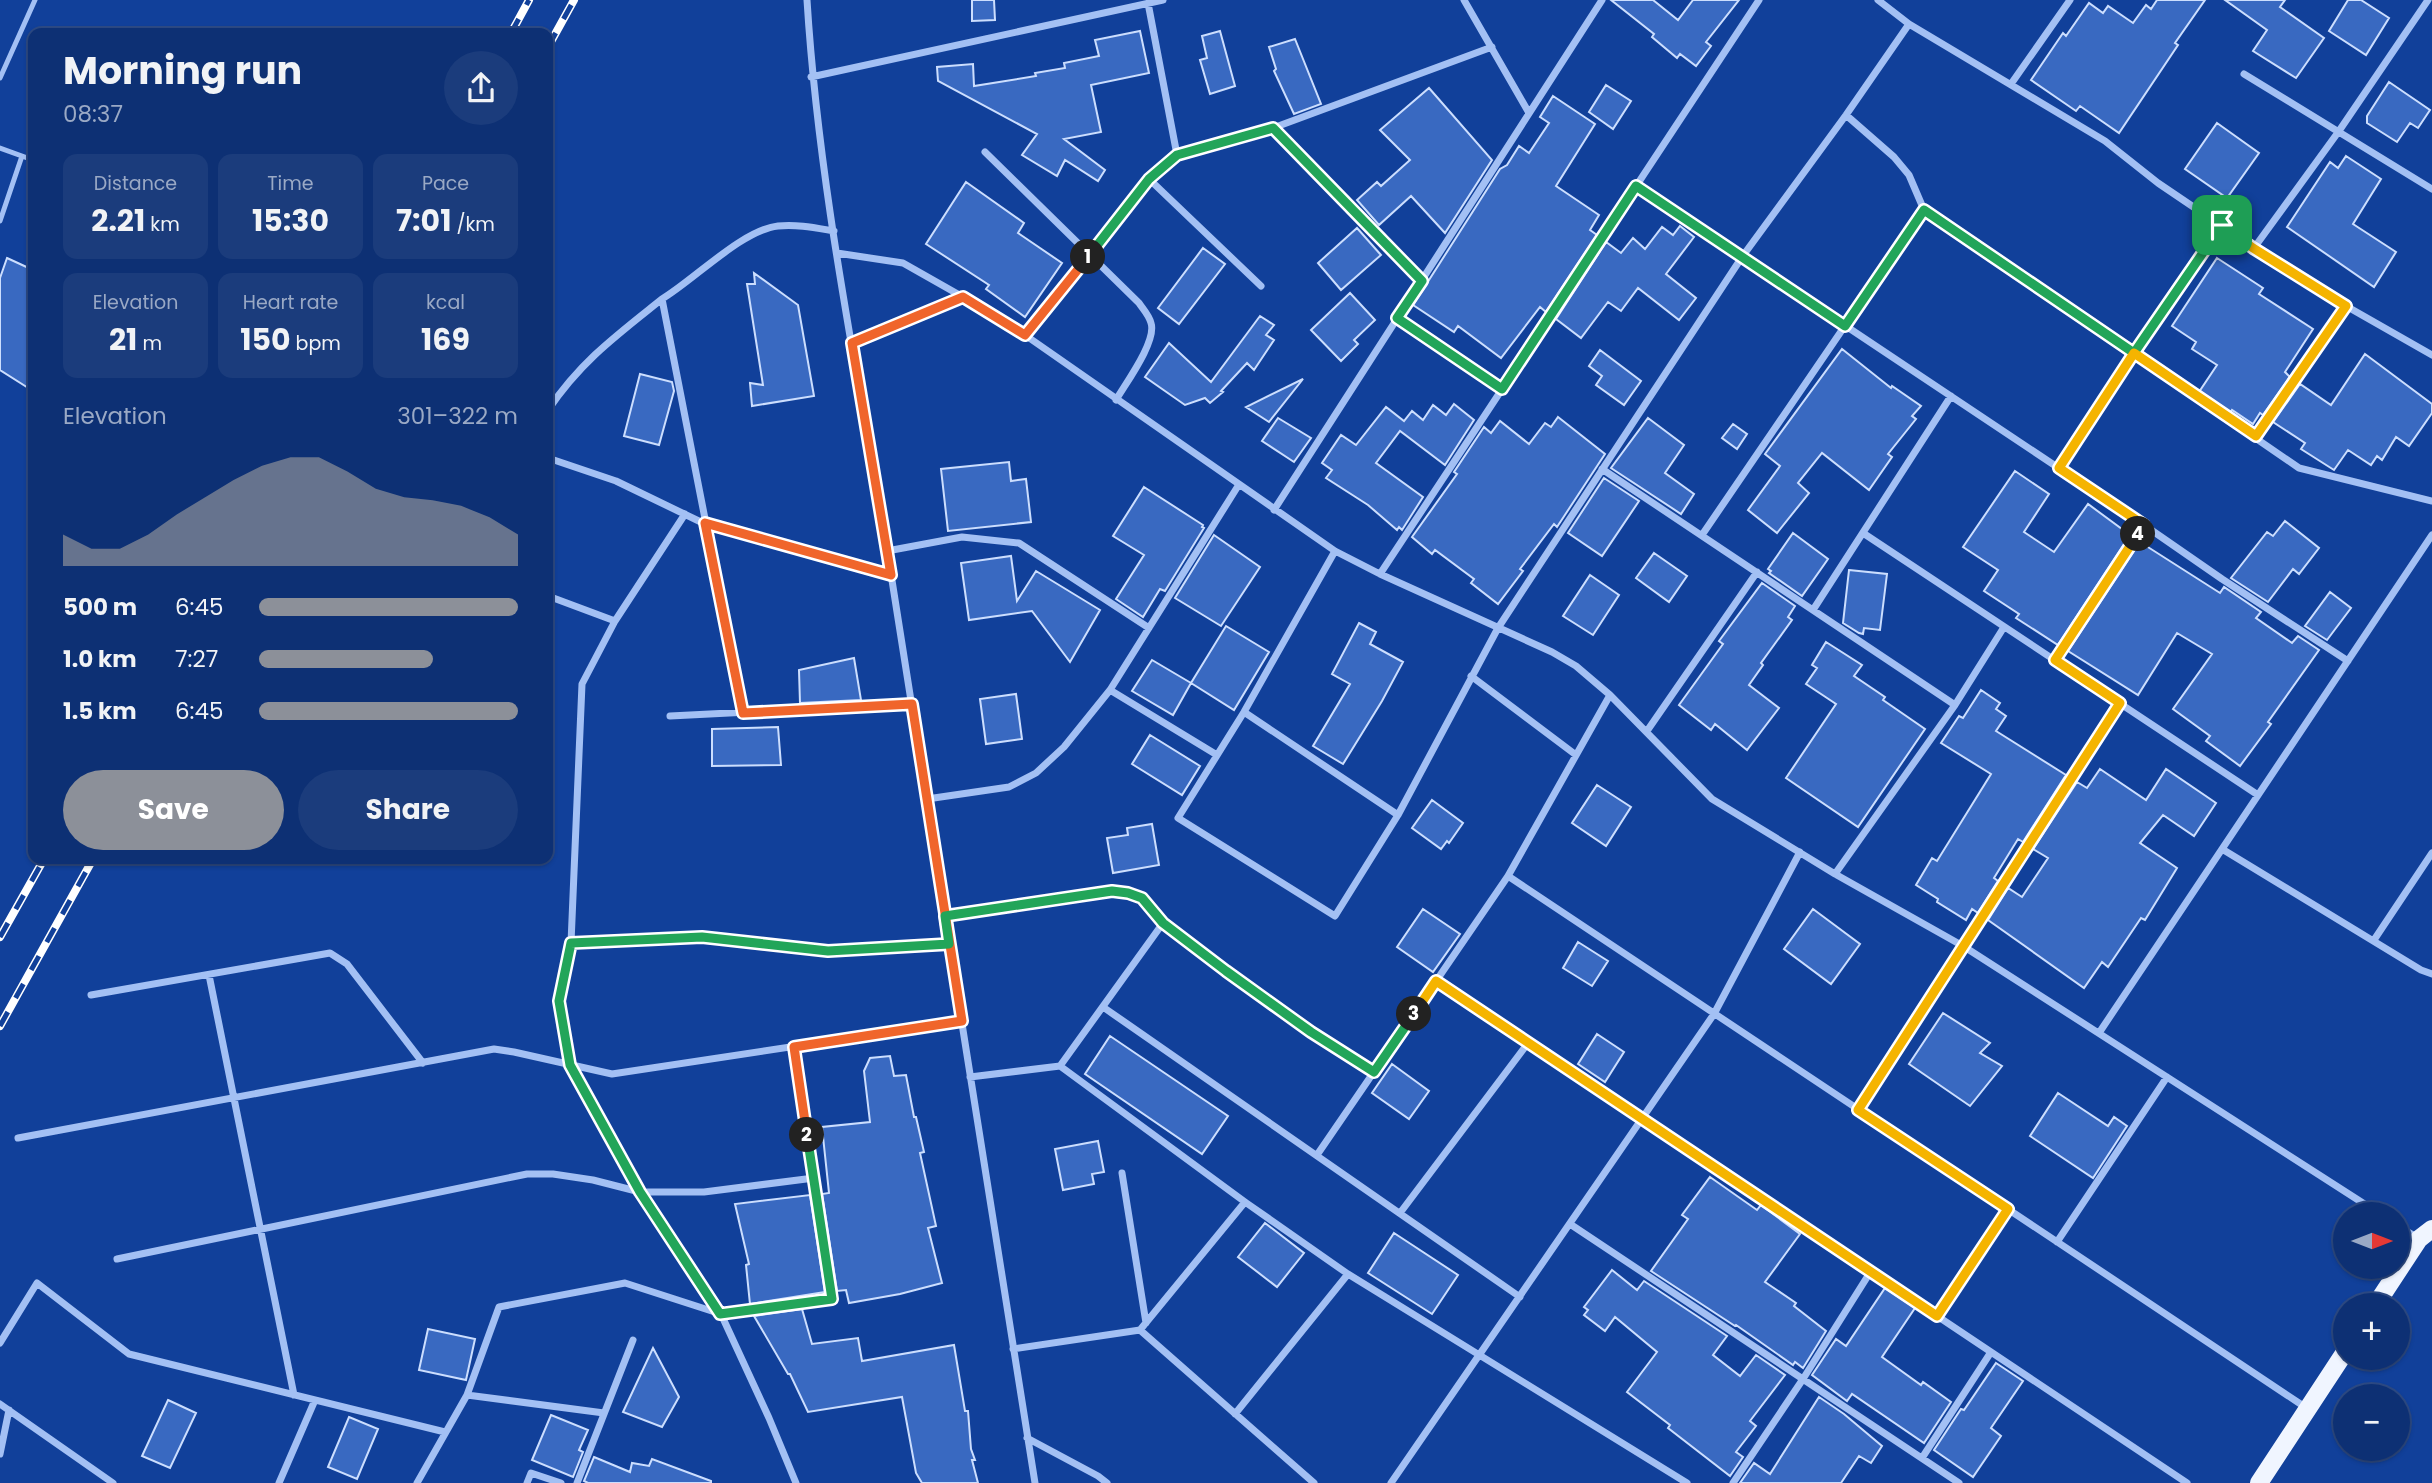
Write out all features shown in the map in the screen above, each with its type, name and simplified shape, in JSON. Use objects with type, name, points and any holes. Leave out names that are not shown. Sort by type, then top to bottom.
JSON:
[{"type":"main road","points":[[2384,1293],[2425,1234]]},
{"type":"main road","points":[[2259,1483],[2333,1370]]},
{"type":"street","points":[[807,0],[811,77],[837,253],[912,704],[1035,1483]]},
{"type":"street","points":[[811,77],[1163,0]]},
{"type":"street","points":[[1464,0],[1529,113]]},
{"type":"street","points":[[1274,510],[1602,0]]},
{"type":"street","points":[[1380,574],[1759,0]]},
{"type":"street","points":[[1878,0],[1909,24],[2105,141],[2158,183],[2253,248],[2432,355]]},
{"type":"street","points":[[2011,84],[2070,0]]},
{"type":"street","points":[[2253,248],[2339,131],[2428,0]]},
{"type":"street","points":[[1143,3],[1177,155]]},
{"type":"street","points":[[1335,551],[1244,712],[1178,818],[1335,916],[1398,816],[1497,628],[1742,257],[1909,24]]},
{"type":"street","points":[[1025,335],[1149,179],[1177,155],[1273,128],[1492,47]]},
{"type":"street","points":[[2244,74],[2432,189]]},
{"type":"street","points":[[1846,115],[1894,157],[1909,175],[1924,210],[2299,468],[2432,501]]},
{"type":"street","points":[[1273,128],[1422,281]]},
{"type":"street","points":[[985,152],[1139,303],[1153,326],[1144,352],[1116,400]]},
{"type":"street","points":[[1149,179],[1261,286]]},
{"type":"street","points":[[1636,186],[2348,661]]},
{"type":"street","points":[[1702,535],[1924,210]]},
{"type":"street","points":[[2059,468],[2222,225]]},
{"type":"street","points":[[553,403],[567,382],[595,353],[662,299],[757,233],[777,226],[834,231]]},
{"type":"street","points":[[837,253],[904,263],[1025,335],[1238,486],[1335,551],[1552,652],[1576,666],[1647,731],[1712,799],[1835,874],[1964,946],[2361,1202]]},
{"type":"street","points":[[852,343],[963,297]]},
{"type":"street","points":[[662,299],[743,713]]},
{"type":"street","points":[[2256,436],[2346,306]]},
{"type":"street","points":[[1397,318],[1502,389]]},
{"type":"street","points":[[1813,610],[1951,396]]},
{"type":"street","points":[[553,460],[616,481],[705,523],[891,575]]},
{"type":"street","points":[[1602,469],[1955,705]]},
{"type":"street","points":[[927,799],[1009,787],[1036,773],[1064,747],[1110,690],[1238,486]]},
{"type":"street","points":[[685,514],[615,621],[582,684],[571,943],[559,1001],[570,1065],[640,1192],[720,1314],[796,1483]]},
{"type":"street","points":[[2055,660],[2144,525]]},
{"type":"street","points":[[1863,533],[2258,795]]},
{"type":"street","points":[[2099,1033],[2432,535]]},
{"type":"street","points":[[887,551],[962,537],[1019,543],[1149,628]]},
{"type":"street","points":[[1647,731],[1757,572]]},
{"type":"street","points":[[553,598],[615,621]]},
{"type":"street","points":[[1835,874],[1955,705],[2004,627]]},
{"type":"street","points":[[1471,676],[1576,755]]},
{"type":"street","points":[[1110,690],[1217,755]]},
{"type":"street","points":[[1317,1155],[1508,876],[1610,695]]},
{"type":"street","points":[[1858,1110],[2120,703]]},
{"type":"street","points":[[670,716],[912,704]]},
{"type":"street","points":[[1244,712],[1398,816]]},
{"type":"street","points":[[2222,849],[2421,970],[2432,974]]},
{"type":"street","points":[[1391,1483],[1714,1014],[1800,852]]},
{"type":"street","points":[[2374,940],[2432,853]]},
{"type":"street","points":[[1508,876],[2308,1409]]},
{"type":"street","points":[[945,916],[1112,891],[1142,898],[1163,923],[1300,1024],[1374,1072]]},
{"type":"street","points":[[1060,1066],[1163,923]]},
{"type":"street","points":[[571,943],[702,937],[828,951],[949,944]]},
{"type":"street","points":[[91,995],[330,953],[347,964],[423,1063]]},
{"type":"street","points":[[209,975],[294,1395]]},
{"type":"street","points":[[1436,981],[2187,1483]]},
{"type":"street","points":[[1103,1007],[1520,1297]]},
{"type":"street","points":[[18,1138],[494,1049],[612,1074],[962,1021]]},
{"type":"street","points":[[1400,1213],[1528,1043]]},
{"type":"street","points":[[416,1483],[467,1395],[499,1307],[625,1283],[720,1314],[832,1299],[794,1047]]},
{"type":"street","points":[[970,1077],[1060,1066],[1348,1274],[1687,1483]]},
{"type":"street","points":[[2057,1242],[2167,1077]]},
{"type":"street","points":[[1122,1173],[1143,1326],[1314,1483]]},
{"type":"street","points":[[117,1259],[527,1174],[553,1174],[593,1180],[640,1192],[704,1192],[814,1178]]},
{"type":"street","points":[[1013,1349],[1143,1326],[1245,1202]]},
{"type":"street","points":[[1937,1316],[2008,1209]]},
{"type":"street","points":[[1570,1224],[1959,1483]]},
{"type":"street","points":[[1733,1483],[1871,1272]]},
{"type":"street","points":[[1236,1414],[1348,1274]]},
{"type":"street","points":[[0,1343],[37,1283],[129,1354],[445,1432]]},
{"type":"street","points":[[577,1483],[633,1340]]},
{"type":"street","points":[[1922,1458],[1991,1352]]},
{"type":"street","points":[[467,1395],[604,1413]]},
{"type":"street","points":[[279,1483],[314,1400]]},
{"type":"street","points":[[0,1404],[113,1483]]},
{"type":"street","points":[[0,1454],[9,1410]]},
{"type":"street","points":[[1027,1438],[1107,1483]]},
{"type":"street","points":[[527,1483],[531,1473],[561,1483]]},
{"type":"lane","points":[[0,78],[35,0]]},
{"type":"lane","points":[[0,148],[28,158]]},
{"type":"lane","points":[[0,221],[22,156]]},
{"type":"building","points":[[972,0],[994,0],[995,20],[972,21]]},
{"type":"building","points":[[1611,0],[1653,0],[1678,20],[1693,0],[1739,0],[1706,42],[1711,46],[1696,66],[1680,54],[1677,58],[1652,37],[1654,34]]},
{"type":"building","points":[[2157,0],[2205,0],[2119,133],[2080,106],[2076,111],[2031,80],[2063,33],[2066,36],[2089,3],[2103,13],[2108,6],[2133,23],[2146,5],[2151,9]]},
{"type":"building","points":[[2225,0],[2285,0],[2280,7],[2324,38],[2296,78],[2253,51],[2267,30]]},
{"type":"building","points":[[2348,0],[2361,0],[2389,18],[2366,55],[2329,31]]},
{"type":"building","points":[[1140,31],[1149,73],[1091,85],[1101,132],[1064,139],[1105,170],[1098,181],[1065,160],[1057,176],[1022,155],[1037,134],[938,81],[937,67],[973,64],[974,86],[1036,76],[1035,73],[1065,68],[1064,63],[1099,56],[1095,40]]},
{"type":"building","points":[[1220,31],[1235,86],[1210,94],[1200,60],[1207,58],[1202,36]]},
{"type":"building","points":[[1295,39],[1321,104],[1294,114],[1274,71],[1276,69],[1269,47]]},
{"type":"building","points":[[2389,82],[2430,110],[2418,128],[2410,123],[2397,142],[2367,123],[2367,116]]},
{"type":"building","points":[[1606,85],[1631,101],[1613,129],[1589,112]]},
{"type":"building","points":[[1429,88],[1492,160],[1445,233],[1411,196],[1379,225],[1357,200],[1377,182],[1381,186],[1410,160],[1380,130]]},
{"type":"building","points":[[1553,96],[1595,124],[1556,186],[1599,215],[1590,230],[1597,235],[1546,312],[1540,307],[1501,358],[1458,326],[1454,332],[1413,305],[1500,169],[1507,165],[1519,146],[1529,153],[1549,123],[1540,117]]},
{"type":"building","points":[[2217,123],[2259,153],[2227,198],[2185,169]]},
{"type":"building","points":[[2346,156],[2381,179],[2353,224],[2396,252],[2374,287],[2287,227],[2330,162],[2338,168]]},
{"type":"building","points":[[966,182],[1024,223],[1018,233],[1062,263],[1025,317],[986,289],[989,285],[926,244]]},
{"type":"building","points":[[1680,226],[1694,237],[1666,274],[1696,298],[1679,320],[1638,288],[1621,311],[1608,302],[1581,338],[1556,319],[1606,242],[1621,253],[1633,238],[1645,249],[1662,227],[1673,235]]},
{"type":"building","points":[[1357,228],[1381,255],[1341,290],[1318,263]]},
{"type":"building","points":[[1203,248],[1225,264],[1179,324],[1158,308]]},
{"type":"building","points":[[7,258],[28,268],[28,388],[0,370],[0,278]]},
{"type":"building","points":[[2217,258],[2263,288],[2259,294],[2313,329],[2285,372],[2290,377],[2263,415],[2260,413],[2253,424],[2232,410],[2230,413],[2199,392],[2217,365],[2192,349],[2196,342],[2172,326]]},
{"type":"building","points":[[754,273],[798,305],[814,396],[752,406],[750,383],[763,385],[747,284],[755,284]]},
{"type":"building","points":[[1350,293],[1375,320],[1354,340],[1358,344],[1341,361],[1311,330]]},
{"type":"building","points":[[1260,316],[1274,325],[1266,335],[1274,340],[1254,370],[1247,363],[1210,403],[1205,398],[1185,405],[1145,377],[1169,343],[1211,382]]},
{"type":"building","points":[[1842,349],[1891,388],[1892,386],[1921,406],[1912,416],[1916,419],[1888,454],[1892,457],[1869,490],[1822,453],[1798,483],[1809,493],[1777,533],[1748,510],[1780,466],[1765,454]]},
{"type":"building","points":[[1600,350],[1641,381],[1624,405],[1596,385],[1602,376],[1589,366]]},
{"type":"building","points":[[2365,354],[2432,404],[2432,413],[2409,446],[2396,437],[2382,460],[2377,456],[2371,465],[2348,450],[2334,470],[2301,449],[2305,443],[2273,422],[2300,384],[2331,405]]},
{"type":"building","points":[[640,374],[672,382],[674,391],[659,445],[624,436]]},
{"type":"building","points":[[1303,379],[1269,422],[1246,407]]},
{"type":"building","points":[[1454,404],[1474,420],[1445,465],[1400,431],[1376,463],[1423,497],[1402,530],[1399,527],[1397,530],[1368,505],[1326,478],[1332,470],[1322,463],[1341,435],[1356,445],[1386,407],[1404,421],[1412,411],[1423,420],[1433,405],[1446,415]]},
{"type":"building","points":[[1558,417],[1605,454],[1557,527],[1554,524],[1498,604],[1471,583],[1474,579],[1435,550],[1432,554],[1412,537],[1457,474],[1454,472],[1484,427],[1491,433],[1500,421],[1529,444],[1545,423],[1551,427]]},
{"type":"building","points":[[1278,418],[1311,438],[1294,462],[1262,441]]},
{"type":"building","points":[[1648,418],[1684,445],[1665,473],[1694,494],[1681,514],[1611,468]]},
{"type":"building","points":[[1733,424],[1747,434],[1737,449],[1722,438]]},
{"type":"building","points":[[1009,462],[1011,481],[1026,479],[1031,522],[948,531],[941,469]]},
{"type":"building","points":[[2015,471],[2049,494],[2024,532],[2054,552],[2088,504],[2130,535],[2058,645],[2016,618],[2019,614],[1984,591],[1998,570],[1963,547]]},
{"type":"building","points":[[1604,478],[1639,501],[1602,556],[1568,533]]},
{"type":"building","points":[[1144,487],[1204,528],[1165,591],[1160,589],[1143,617],[1116,599],[1144,555],[1113,536]]},
{"type":"building","points":[[2285,521],[2319,548],[2299,574],[2293,569],[2268,602],[2231,578],[2267,532],[2273,536]]},
{"type":"building","points":[[1793,533],[1828,559],[1802,596],[1769,573],[1771,571],[1768,569]]},
{"type":"building","points":[[1214,535],[1260,567],[1221,626],[1175,598]]},
{"type":"building","points":[[2140,542],[2220,593],[2224,587],[2261,612],[2256,618],[2292,643],[2298,636],[2319,650],[2240,766],[2206,741],[2210,736],[2173,709],[2212,654],[2177,633],[2138,695],[2068,651]]},
{"type":"building","points":[[1654,553],[1687,576],[1669,602],[1636,578]]},
{"type":"building","points":[[1011,556],[1017,601],[1036,571],[1100,610],[1070,662],[1032,611],[969,620],[961,563]]},
{"type":"building","points":[[1849,570],[1887,574],[1880,630],[1864,628],[1863,634],[1843,623]]},
{"type":"building","points":[[1590,575],[1619,595],[1593,635],[1563,616]]},
{"type":"building","points":[[1762,583],[1795,606],[1788,617],[1792,620],[1761,663],[1763,665],[1749,685],[1779,708],[1747,750],[1715,724],[1711,730],[1679,705],[1723,644],[1719,641]]},
{"type":"building","points":[[2330,592],[2351,608],[2327,640],[2305,626]]},
{"type":"building","points":[[1359,623],[1376,632],[1370,644],[1403,662],[1343,764],[1313,746],[1350,684],[1332,674]]},
{"type":"building","points":[[1226,626],[1269,652],[1234,710],[1191,683]]},
{"type":"building","points":[[1826,642],[1862,665],[1854,676],[1925,729],[1858,827],[1786,778],[1836,704],[1806,684],[1817,668],[1812,665]]},
{"type":"building","points":[[854,658],[861,700],[800,703],[799,670]]},
{"type":"building","points":[[1152,660],[1191,683],[1173,715],[1132,691]]},
{"type":"building","points":[[1981,690],[2000,703],[1996,709],[2006,716],[1996,731],[2066,775],[2023,842],[2018,839],[1994,878],[1998,881],[1978,913],[1972,909],[1966,920],[1916,885],[1932,858],[1937,861],[1991,774],[1941,743],[1959,716],[1963,718]]},
{"type":"building","points":[[1016,694],[1022,739],[986,744],[980,699]]},
{"type":"building","points":[[778,727],[781,765],[712,766],[712,729]]},
{"type":"building","points":[[1150,735],[1200,766],[1182,795],[1132,764]]},
{"type":"building","points":[[2100,769],[2146,800],[2166,769],[2216,803],[2194,836],[2163,815],[2140,843],[2177,868],[2145,920],[2141,918],[2108,967],[2102,962],[2084,988],[1988,920],[2008,888],[2022,897],[2048,858],[2033,849],[2077,782],[2087,788]]},
{"type":"building","points":[[1597,785],[1631,807],[1606,846],[1572,823]]},
{"type":"building","points":[[1432,800],[1463,823],[1449,843],[1447,841],[1441,849],[1412,828]]},
{"type":"building","points":[[1152,824],[1159,865],[1113,873],[1107,838],[1128,835],[1127,828]]},
{"type":"building","points":[[1423,909],[1460,934],[1433,972],[1397,947]]},
{"type":"building","points":[[1813,909],[1860,944],[1831,984],[1784,949]]},
{"type":"building","points":[[1578,942],[1608,961],[1592,986],[1563,968]]},
{"type":"building","points":[[1943,1013],[1990,1043],[1980,1053],[2002,1066],[1970,1106],[1909,1064]]},
{"type":"building","points":[[1597,1034],[1624,1052],[1605,1082],[1578,1064]]},
{"type":"building","points":[[1110,1036],[1228,1116],[1202,1154],[1085,1074]]},
{"type":"building","points":[[890,1056],[894,1076],[906,1075],[916,1117],[924,1152],[920,1153],[936,1226],[928,1228],[942,1283],[849,1303],[846,1290],[837,1291],[822,1194],[829,1193],[822,1127],[870,1122],[864,1071],[870,1058]]},
{"type":"building","points":[[1392,1064],[1429,1091],[1409,1119],[1372,1093]]},
{"type":"building","points":[[2058,1093],[2108,1126],[2114,1117],[2127,1126],[2093,1178],[2030,1136]]},
{"type":"building","points":[[1098,1141],[1104,1172],[1092,1174],[1094,1184],[1063,1190],[1055,1149]]},
{"type":"building","points":[[1710,1177],[1757,1210],[1761,1205],[1800,1234],[1765,1282],[1796,1303],[1794,1306],[1826,1331],[1803,1368],[1795,1362],[1793,1365],[1651,1271],[1688,1219],[1682,1215]]},
{"type":"building","points":[[810,1195],[825,1292],[750,1304],[746,1265],[749,1264],[735,1204]]},
{"type":"building","points":[[1265,1223],[1304,1253],[1277,1287],[1238,1257]]},
{"type":"building","points":[[1394,1233],[1458,1275],[1432,1314],[1368,1273]]},
{"type":"building","points":[[1612,1270],[1637,1290],[1644,1281],[1727,1336],[1713,1355],[1740,1376],[1756,1355],[1785,1375],[1750,1421],[1756,1426],[1736,1452],[1743,1457],[1730,1476],[1627,1392],[1657,1352],[1615,1317],[1605,1331],[1584,1315],[1588,1310],[1584,1307]]},
{"type":"building","points":[[1885,1288],[1915,1308],[1882,1357],[1921,1385],[1923,1382],[1951,1402],[1924,1443],[1852,1394],[1847,1401],[1812,1375],[1836,1339],[1846,1346]]},
{"type":"building","points":[[802,1309],[812,1344],[858,1338],[862,1361],[954,1345],[965,1411],[968,1411],[971,1449],[975,1460],[972,1460],[978,1483],[922,1483],[916,1473],[902,1397],[808,1412],[790,1374],[754,1316]]},
{"type":"building","points":[[428,1329],[475,1339],[466,1380],[419,1370]]},
{"type":"building","points":[[653,1348],[679,1397],[662,1427],[623,1412]]},
{"type":"building","points":[[1996,1363],[2023,1381],[1991,1428],[2001,1436],[1973,1477],[1934,1450]]},
{"type":"building","points":[[1819,1397],[1882,1446],[1871,1463],[1859,1456],[1841,1483],[1740,1483],[1754,1463],[1770,1474]]},
{"type":"building","points":[[168,1400],[196,1413],[170,1468],[142,1456]]},
{"type":"building","points":[[551,1415],[588,1430],[579,1450],[583,1452],[573,1477],[532,1460]]},
{"type":"building","points":[[349,1417],[378,1429],[357,1479],[328,1467]]},
{"type":"building","points":[[594,1457],[630,1472],[632,1463],[649,1466],[652,1459],[711,1483],[588,1483],[584,1481]]},
{"type":"railway","points":[[514,28],[529,0]]},
{"type":"railway","points":[[553,38],[574,0]]},
{"type":"railway","points":[[0,937],[41,864]]},
{"type":"railway","points":[[0,1026],[90,864]]},
{"type":"route","points":[[2222,225],[2134,353],[1924,210],[1845,326],[1636,186],[1502,389],[1397,318],[1422,281],[1273,128],[1177,155],[1149,179],[1025,335],[963,297],[852,343],[891,575],[705,523],[743,713],[912,704],[945,916],[962,1021],[794,1047],[832,1299],[720,1314],[640,1192],[570,1065],[559,1001],[571,943],[702,937],[828,951],[949,944],[945,916],[1112,891],[1142,898],[1163,923],[1226,971],[1311,1032],[1374,1072],[1436,981],[1937,1316],[2008,1209],[1858,1110],[2120,703],[2055,660],[2144,525],[2059,468],[2134,353],[2256,436],[2346,306],[2253,248],[2222,225]]}]
